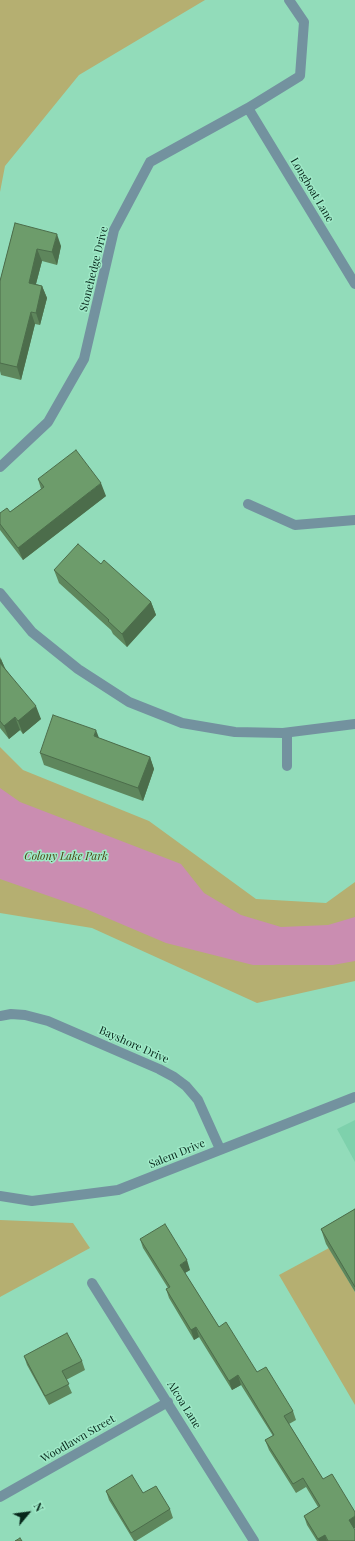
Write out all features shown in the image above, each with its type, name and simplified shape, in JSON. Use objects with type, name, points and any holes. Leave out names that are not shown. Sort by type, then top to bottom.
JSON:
[{"type":"street","name":"Stonehedge Drive","points":[[0,467],[48,422],[84,359],[114,230],[150,162],[248,108],[300,76],[304,22],[289,0]]},
{"type":"street","name":"Longboat Lane","points":[[248,108],[355,284]]},
{"type":"street","points":[[248,504],[295,526],[355,520]]},
{"type":"street","points":[[0,594],[32,632],[78,670],[129,702],[182,724],[235,732],[287,733],[355,724]]},
{"type":"street","points":[[287,733],[287,766]]},
{"type":"street","name":"Bayshore Drive","points":[[0,1016],[11,1014],[25,1015],[48,1021],[159,1069],[174,1077],[186,1086],[198,1100],[220,1149]]},
{"type":"street","name":"Salem Drive","points":[[0,1196],[32,1201],[118,1190],[355,1097]]},
{"type":"street","name":"Alcoa Lane","points":[[92,1283],[254,1541]]},
{"type":"street","name":"Woodlawn Street","points":[[0,1497],[168,1402]]},
{"type":"shaded area","points":[[0,788],[20,802],[181,864],[204,893],[241,915],[281,927],[328,925],[355,917],[355,961],[333,965],[253,965],[166,943],[86,909],[0,879]]},
{"type":"shaded area","points":[[355,1120],[355,1162],[337,1129]]},
{"type":"green space","points":[[0,0],[205,0],[79,75],[5,166],[0,192]]},
{"type":"green space","name":"Colony Lake Park","points":[[0,747],[23,770],[149,821],[256,899],[326,903],[355,882],[355,981],[257,1003],[92,928],[0,913]]},
{"type":"green space","points":[[0,1220],[73,1223],[90,1248],[0,1297]]},
{"type":"green space","points":[[329,1248],[355,1292],[355,1405],[279,1275]]},
{"type":"building","points":[[15,223],[57,234],[52,252],[37,249],[29,283],[42,286],[36,313],[31,312],[17,367],[0,363],[0,281]]},
{"type":"building","points":[[76,450],[101,483],[18,548],[0,524],[0,513],[7,508],[10,512],[44,487],[38,479]]},
{"type":"building","points":[[78,544],[101,564],[104,560],[151,602],[122,634],[108,621],[109,620],[54,570]]},
{"type":"building","points":[[0,663],[36,706],[18,721],[15,717],[4,726],[0,721]]},
{"type":"building","points":[[53,715],[96,730],[94,736],[150,757],[138,788],[40,753]]},
{"type":"building","points":[[355,1209],[355,1287],[321,1229]]},
{"type":"building","points":[[165,1224],[187,1260],[180,1265],[219,1327],[226,1322],[257,1372],[266,1367],[293,1411],[284,1416],[323,1479],[332,1474],[355,1512],[355,1516],[349,1520],[355,1530],[355,1541],[328,1541],[325,1535],[318,1539],[304,1516],[320,1506],[303,1478],[293,1484],[265,1440],[274,1435],[238,1375],[229,1381],[196,1327],[191,1330],[166,1289],[170,1287],[140,1239]]},
{"type":"building","points":[[67,1333],[82,1361],[62,1371],[69,1384],[45,1396],[24,1356]]},
{"type":"building","points":[[132,1475],[143,1493],[156,1486],[170,1509],[131,1533],[106,1491]]},
{"type":"building","points":[[20,1538],[22,1541],[15,1541]]}]
